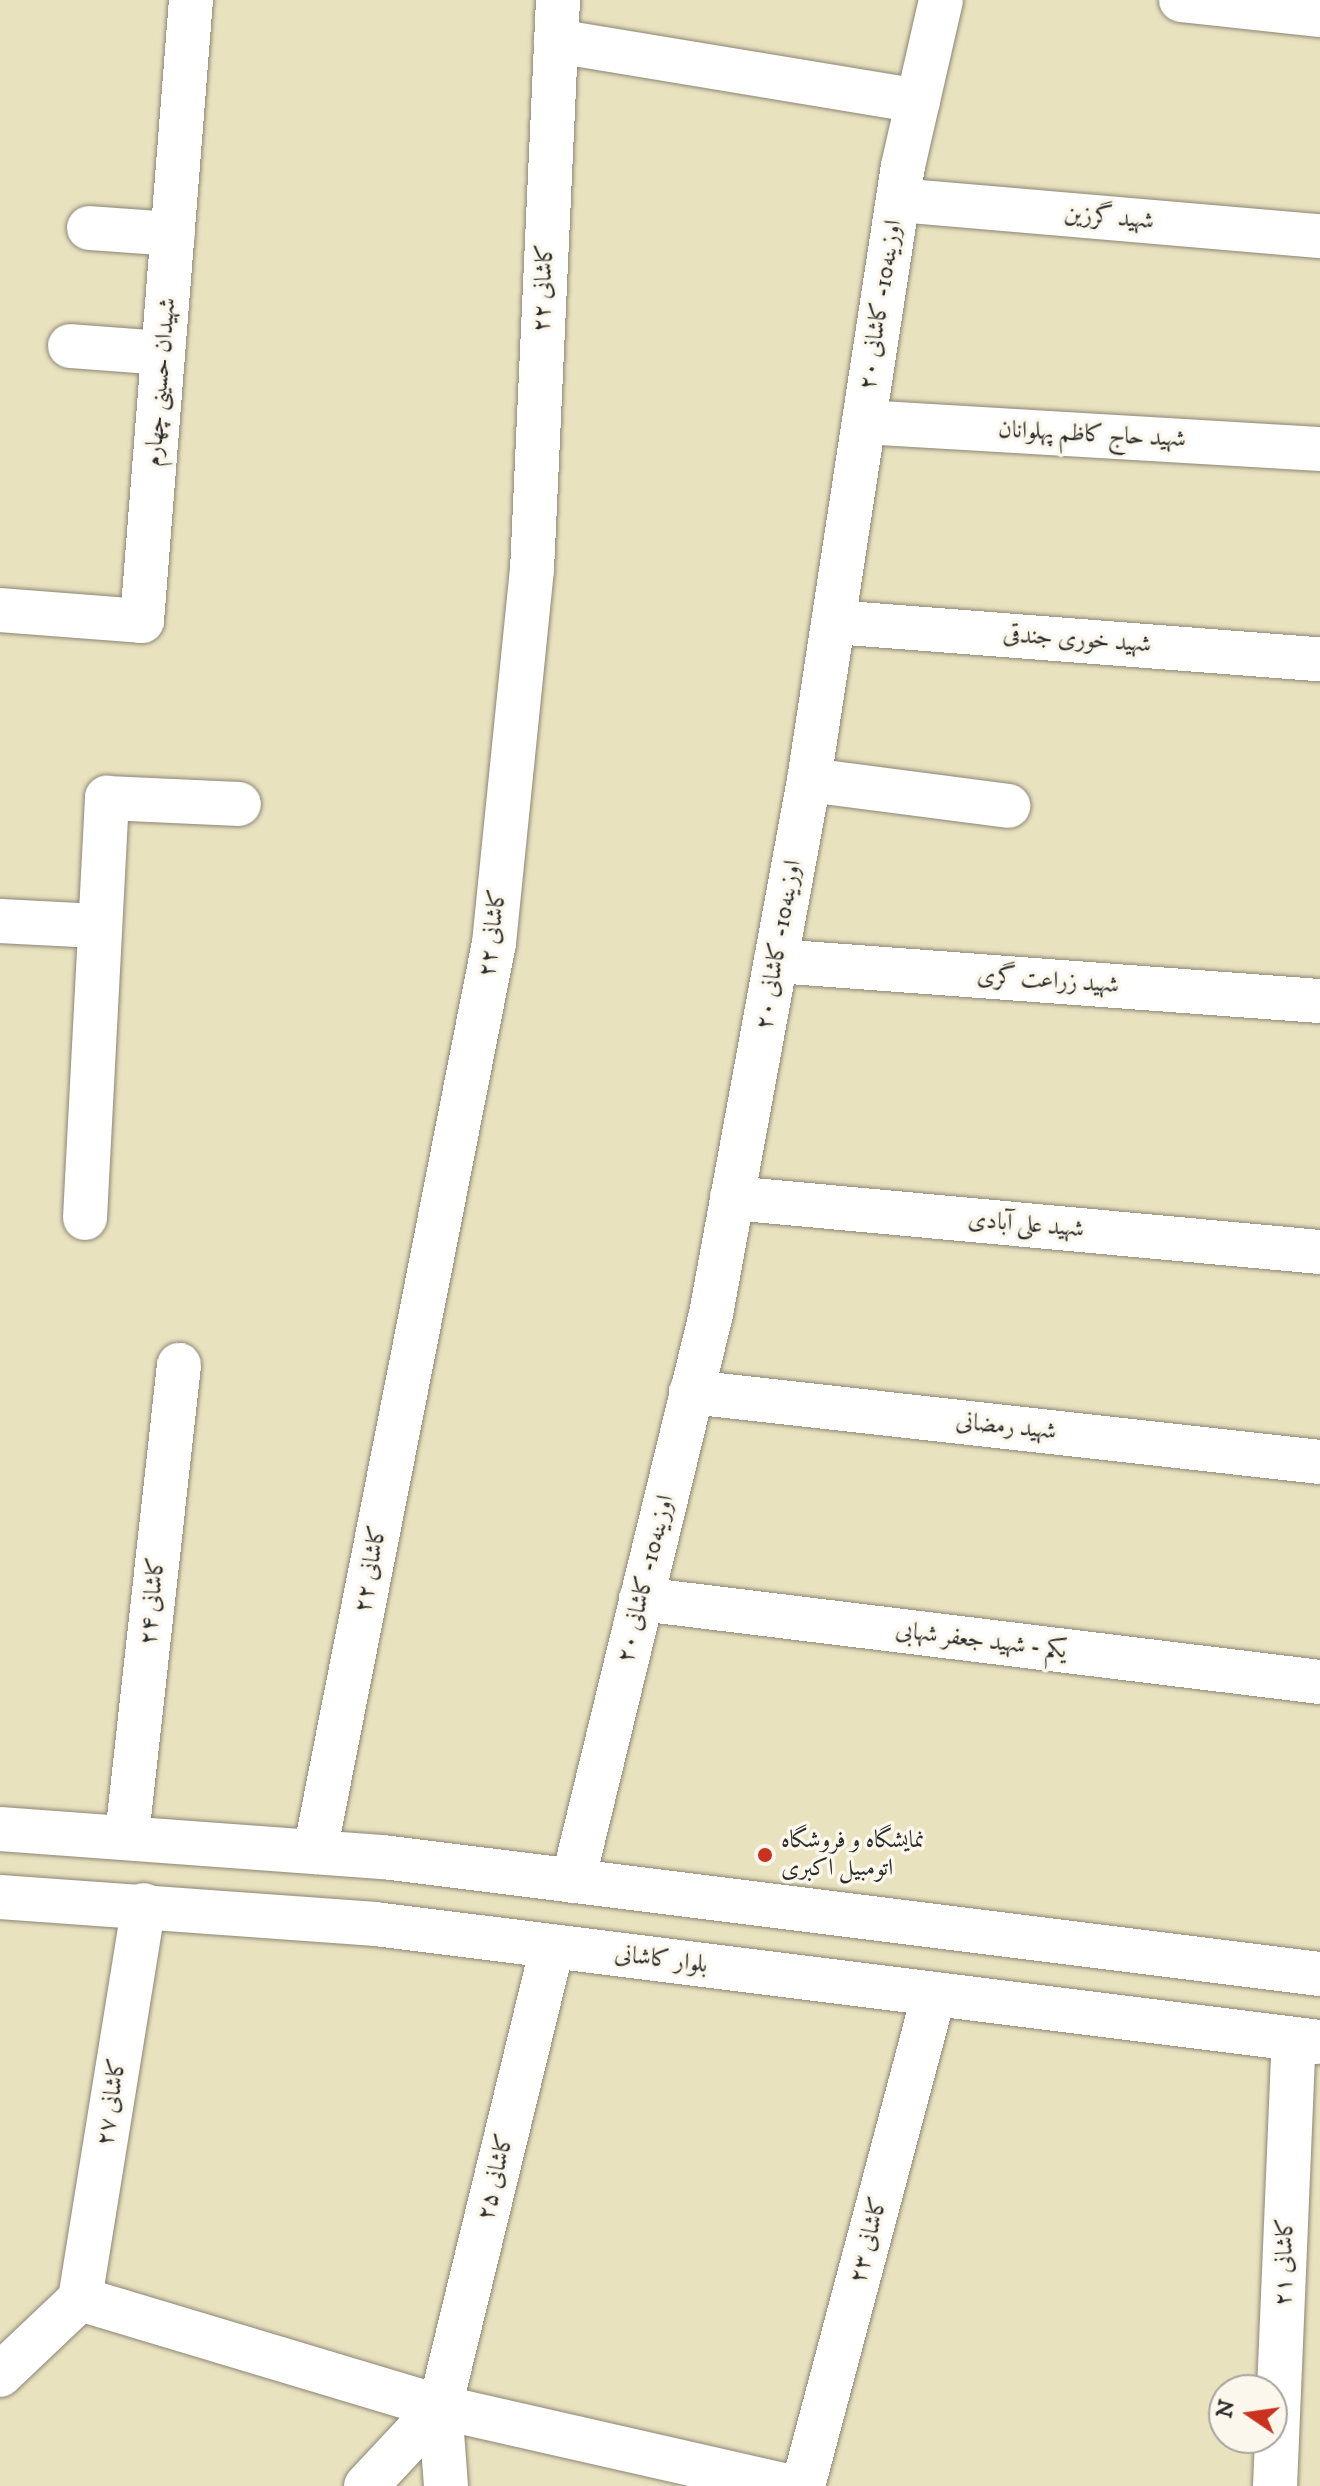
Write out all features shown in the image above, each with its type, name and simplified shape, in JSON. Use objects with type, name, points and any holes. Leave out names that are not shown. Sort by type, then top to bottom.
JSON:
[{"type":"street","name":"شهیدان حسینی چهارم","points":[[0,610],[142,621],[191,0]]},
{"type":"street","name":"اوزینه10- کاشانی ۲۰","points":[[573,1881],[691,1392],[732,1198],[809,780],[898,200],[941,0]]},
{"type":"street","points":[[1181,0],[1320,15]]},
{"type":"street","points":[[557,20],[918,101]]},
{"type":"street","name":"کاشانی ۲۲","points":[[315,1852],[494,943],[532,570],[557,20]]},
{"type":"street","name":"شهید گرزین","points":[[898,200],[1320,236]]},
{"type":"street","points":[[89,228],[173,234]]},
{"type":"street","points":[[70,346],[163,353]]},
{"type":"street","name":"شهید حاج کاظم پهلوانان","points":[[864,422],[1320,449]]},
{"type":"street","name":"شهید خوری جندقی","points":[[834,622],[1320,659]]},
{"type":"street","points":[[809,780],[1008,806]]},
{"type":"street","points":[[85,1218],[107,798],[239,804]]},
{"type":"street","points":[[0,921],[100,926]]},
{"type":"street","name":"شهید زراعت گری","points":[[776,961],[1320,1001]]},
{"type":"street","name":"شهید علی آبادی","points":[[732,1198],[1320,1252]]},
{"type":"street","name":"۲۴ کاشانی","points":[[127,1836],[179,1365]]},
{"type":"street","name":"شهید رمضانی","points":[[691,1392],[1320,1462]]},
{"type":"street","name":"یکم - شهید جعفر شهابی","points":[[641,1599],[1320,1682]]},
{"type":"street","points":[[0,1829],[315,1852],[1320,1974]]},
{"type":"street","name":"بلوار کاشانی","points":[[0,1897],[375,1924],[1307,2041]]},
{"type":"street","name":"کاشانی ۲۷","points":[[80,2299],[144,1905]]},
{"type":"street","name":"کاشانی ۲۵","points":[[440,2407],[552,1946]]},
{"type":"street","name":"کاشانی ۲۳","points":[[803,2486],[934,1994]]},
{"type":"street","name":"کاشانی ۲۱","points":[[1275,2486],[1307,2041]]},
{"type":"street","points":[[0,2375],[80,2299],[440,2407],[788,2486]]},
{"type":"street","points":[[366,2486],[440,2407]]},
{"type":"street","points":[[440,2407],[446,2486]]},
{"type":"place","name":"نمایشگاه و فروشگاه اتومبیل اکبری","points":[[765,1855]]}]
